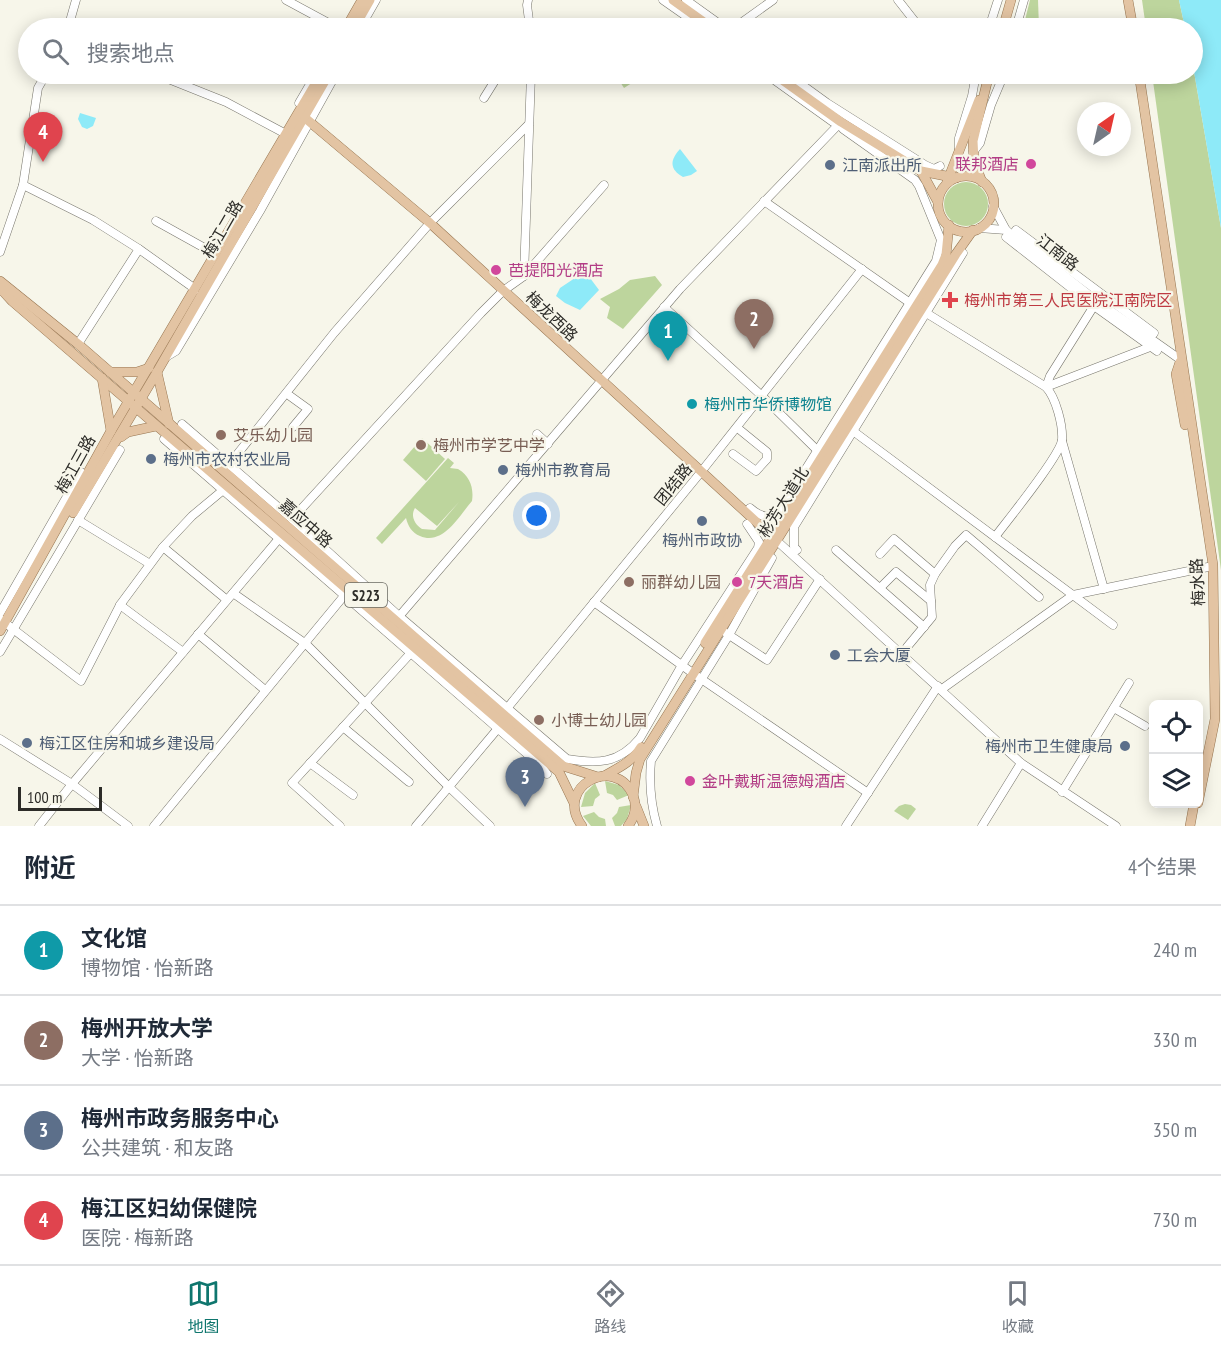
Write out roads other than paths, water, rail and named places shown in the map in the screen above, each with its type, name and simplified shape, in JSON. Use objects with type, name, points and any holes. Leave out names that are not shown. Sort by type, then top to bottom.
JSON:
[{"type":"main road","points":[[348,18],[362,0]]},
{"type":"main road","points":[[357,18],[362,0]]},
{"type":"main road","points":[[673,0],[698,18]]},
{"type":"main road","points":[[1006,18],[1011,0]]},
{"type":"main road","points":[[1128,0],[1131,18]]},
{"type":"main road","name":"梅江二路","points":[[135,401],[153,370],[161,346],[192,289],[315,84]]},
{"type":"main road","name":"梅江二路","points":[[153,370],[166,357],[307,119],[323,84]]},
{"type":"main road","points":[[787,84],[839,124],[921,171],[951,179],[972,177],[982,182]]},
{"type":"main road","points":[[985,84],[959,150],[951,179],[940,192],[938,202],[939,213],[949,225],[963,231],[976,229],[987,221],[993,206],[992,195],[982,182],[973,152],[973,141],[986,84]]},
{"type":"main road","name":"梅水路","points":[[1140,84],[1213,565],[1215,719],[1203,775]]},
{"type":"main road","name":"梅龙西路","points":[[307,119],[430,224],[774,538]]},
{"type":"main road","points":[[921,171],[938,202]]},
{"type":"main road","name":"彬芳大道北","points":[[628,826],[634,816],[636,773],[640,759],[774,538],[851,429],[942,265],[946,255],[949,225]]},
{"type":"main road","name":"彬芳大道北","points":[[574,803],[584,784],[627,763],[636,755],[692,672],[725,632],[820,454],[918,308],[976,229]]},
{"type":"main road","points":[[0,274],[12,290]]},
{"type":"main road","name":"嘉应中路","points":[[0,280],[78,345],[106,375]]},
{"type":"main road","name":"嘉应中路","points":[[0,288],[12,301],[106,375],[135,401],[226,468],[563,766],[601,776]]},
{"type":"main road","points":[[0,293],[12,301]]},
{"type":"main road","name":"梅水路","points":[[1181,360],[1176,374],[1208,567],[1211,721],[1203,759]]},
{"type":"main road","points":[[111,431],[106,375],[153,370],[169,424]]},
{"type":"main road","name":"嘉应中路","points":[[135,401],[156,426],[346,592],[504,715],[560,772],[574,803]]},
{"type":"main road","name":"梅江三路","points":[[1,621],[46,551],[111,431],[135,401]]},
{"type":"main road","name":"梅江三路","points":[[46,551],[54,545],[116,441],[135,401]]},
{"type":"main road","points":[[116,441],[128,432],[156,426]]},
{"type":"main road","name":"S223","points":[[601,776],[620,780],[628,787],[645,826]]},
{"type":"main road","name":"S223","points":[[574,803],[578,824]]},
{"type":"main road","name":"梅水路","points":[[1192,826],[1196,808]]},
{"type":"street","points":[[71,18],[76,0]]},
{"type":"street","points":[[286,0],[321,18]]},
{"type":"street","points":[[366,18],[376,0]]},
{"type":"street","points":[[528,0],[529,18]]},
{"type":"street","points":[[663,0],[689,18]]},
{"type":"street","points":[[686,0],[711,18]]},
{"type":"street","points":[[748,18],[773,0]]},
{"type":"street","points":[[898,0],[912,18]]},
{"type":"street","points":[[992,18],[998,0]]},
{"type":"street","points":[[1019,18],[1024,0]]},
{"type":"street","points":[[0,252],[23,184],[40,84]]},
{"type":"street","points":[[181,84],[226,102],[286,134]]},
{"type":"street","points":[[23,184],[93,220],[139,249],[192,289],[310,84]]},
{"type":"street","points":[[307,119],[330,84]]},
{"type":"street","points":[[484,98],[493,84]]},
{"type":"street","points":[[524,276],[531,84]]},
{"type":"street","points":[[780,84],[839,124],[920,186],[941,240],[936,261],[918,308]]},
{"type":"street","points":[[801,84],[925,165],[934,169],[940,166]]},
{"type":"street","points":[[959,150],[959,138],[974,84]]},
{"type":"street","points":[[973,152],[980,143],[1000,84]]},
{"type":"street","points":[[226,468],[334,333],[430,224],[529,124]]},
{"type":"street","points":[[182,424],[226,468],[292,519],[397,618],[680,289],[839,124]]},
{"type":"street","points":[[292,519],[481,313],[503,291],[524,276],[604,185]]},
{"type":"street","points":[[764,201],[918,308],[1046,387],[1054,396],[1062,441],[1104,589]]},
{"type":"street","name":"江南路","points":[[993,206],[1006,233],[1095,303],[1181,360]]},
{"type":"street","points":[[156,221],[210,250]]},
{"type":"street","points":[[976,229],[1006,233]]},
{"type":"street","points":[[1016,230],[1154,333]]},
{"type":"street","points":[[78,345],[139,249]]},
{"type":"street","points":[[918,308],[963,253]]},
{"type":"street","name":"团结路","points":[[416,826],[862,269]]},
{"type":"street","points":[[1095,303],[1154,349],[1046,387],[1050,376],[1095,303]]},
{"type":"street","points":[[664,308],[762,396],[820,454],[777,515],[772,518],[761,515],[750,508]]},
{"type":"street","points":[[290,396],[308,410],[293,427]]},
{"type":"street","points":[[797,550],[794,547],[794,527],[851,429],[1113,625]]},
{"type":"street","points":[[733,454],[756,471],[768,459],[767,452],[740,430]]},
{"type":"street","points":[[537,434],[548,444]]},
{"type":"street","points":[[39,826],[281,536],[164,439]]},
{"type":"street","points":[[995,537],[1053,459],[1062,441]]},
{"type":"street","points":[[0,652],[120,450]]},
{"type":"street","points":[[81,472],[1,621],[81,681],[120,605],[150,564],[192,516],[222,491]]},
{"type":"street","points":[[78,520],[150,564]]},
{"type":"street","points":[[657,826],[653,812],[651,761],[692,672],[758,548],[759,543],[747,524]]},
{"type":"street","points":[[907,646],[932,617],[930,585],[935,574],[966,535],[1039,597]]},
{"type":"street","points":[[774,538],[1021,763],[1116,826]]},
{"type":"street","points":[[880,554],[894,538],[935,574]]},
{"type":"street","points":[[164,547],[230,596],[306,644],[490,826]]},
{"type":"street","points":[[836,550],[924,627]]},
{"type":"street","points":[[772,558],[725,632],[767,660],[820,579]]},
{"type":"street","points":[[846,826],[940,688],[1073,595],[1208,567]]},
{"type":"street","points":[[880,588],[896,572],[931,601]]},
{"type":"street","points":[[154,826],[265,690],[306,644],[346,592],[541,766],[547,774]]},
{"type":"street","points":[[594,602],[868,793]]},
{"type":"street","points":[[120,605],[183,652]]},
{"type":"street","points":[[198,634],[265,690]]},
{"type":"street","points":[[340,826],[292,783],[409,655]]},
{"type":"street","points":[[504,715],[567,759],[590,762],[606,760],[620,756],[631,749],[692,672]]},
{"type":"street","points":[[1062,792],[1130,683]]},
{"type":"street","points":[[1114,708],[1145,726]]},
{"type":"street","points":[[343,727],[409,782]]},
{"type":"street","points":[[0,739],[72,784],[128,826]]},
{"type":"street","points":[[310,763],[353,795]]},
{"type":"street","points":[[982,826],[1021,763]]},
{"type":"water","points":[[1179,0],[1221,0],[1221,228],[1196,84],[1203,84],[1203,18],[1183,18]]},
{"type":"water","points":[[80,113],[96,118],[93,126],[87,129],[82,127],[78,119]]},
{"type":"water","points":[[680,149],[697,171],[691,175],[683,177],[673,168],[674,157]]},
{"type":"water","points":[[581,274],[587,274],[599,290],[580,310],[556,296],[560,288]]},
{"type":"place","name":"梅江区妇幼保健院","points":[[43,162]]},
{"type":"place","name":"联邦酒店","points":[[1031,164]]},
{"type":"place","name":"江南派出所","points":[[830,165]]},
{"type":"place","name":"芭提阳光酒店","points":[[496,270]]},
{"type":"place","name":"梅州市第三人民医院江南院区","points":[[950,300]]},
{"type":"place","name":"梅州开放大学","points":[[754,349]]},
{"type":"place","name":"文化馆","points":[[668,361]]},
{"type":"place","name":"梅州市华侨博物馆","points":[[692,404]]},
{"type":"place","name":"艾乐幼儿园","points":[[221,435]]},
{"type":"place","name":"梅州市学艺中学","points":[[421,445]]},
{"type":"place","name":"梅州市农村农业局","points":[[151,459]]},
{"type":"place","name":"梅州市教育局","points":[[503,470]]},
{"type":"place","name":"梅州市政协","points":[[702,521]]},
{"type":"place","name":"丽群幼儿园","points":[[629,582]]},
{"type":"place","name":"7天酒店","points":[[737,582]]},
{"type":"place","name":"工会大厦","points":[[835,655]]},
{"type":"place","name":"小博士幼儿园","points":[[539,720]]},
{"type":"place","name":"梅江区住房和城乡建设局","points":[[27,743]]},
{"type":"place","name":"梅州市卫生健康局","points":[[1125,746]]},
{"type":"place","name":"金叶戴斯温德姆酒店","points":[[690,781]]},
{"type":"place","name":"梅州市政务服务中心","points":[[525,807]]}]
